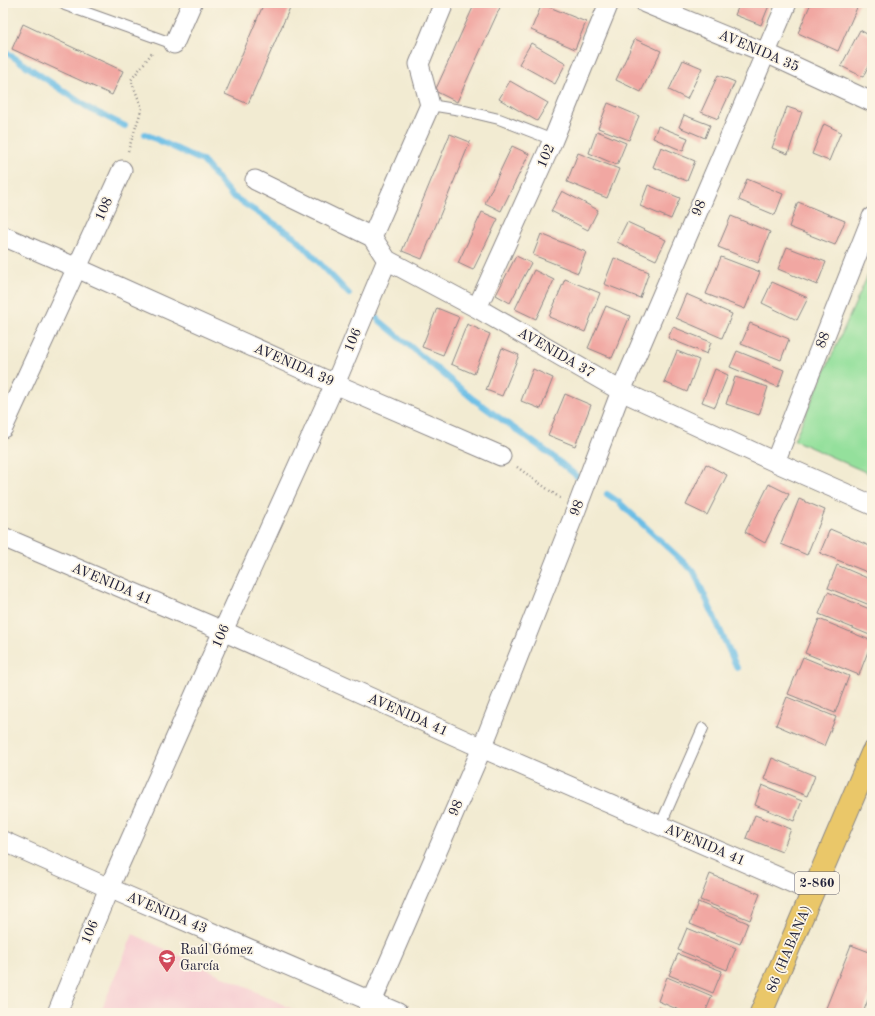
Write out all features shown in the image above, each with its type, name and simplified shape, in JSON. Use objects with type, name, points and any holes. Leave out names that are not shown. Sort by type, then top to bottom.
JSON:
[{"type":"main road","name":"86 (HABANA)","points":[[761,1013],[872,753]]},
{"type":"street","points":[[174,44],[192,3]]},
{"type":"street","points":[[255,180],[372,237],[430,105],[419,64],[444,3]]},
{"type":"street","name":"102","points":[[477,308],[553,140],[609,3]]},
{"type":"street","name":"AVENIDA 35","points":[[645,3],[766,53],[872,102]]},
{"type":"street","name":"98","points":[[370,1008],[482,748],[576,510],[621,391],[787,3]]},
{"type":"street","name":"108","points":[[3,428],[122,170]]},
{"type":"street","name":"88","points":[[775,462],[872,217]]},
{"type":"street","name":"AVENIDA 39","points":[[3,236],[335,384],[501,456]]},
{"type":"street","name":"AVENIDA 37","points":[[372,237],[387,260],[477,308],[621,391],[872,505]]},
{"type":"street","name":"106","points":[[56,1013],[109,888],[222,631],[335,384],[387,260]]},
{"type":"street","name":"AVENIDA 41","points":[[3,537],[222,631],[482,748],[813,892]]},
{"type":"street","name":"AVENIDA 43","points":[[3,841],[370,1008],[398,1013]]},
{"type":"lane","points":[[64,3],[65,5],[174,44]]},
{"type":"lane","points":[[430,105],[461,110],[499,119],[553,140]]},
{"type":"lane","points":[[660,826],[703,728]]},
{"type":"path","points":[[122,170],[142,108],[131,80],[152,53],[174,44]]},
{"type":"path","points":[[501,456],[576,510]]},
{"type":"shaded area","name":"Raúl Gómez García","points":[[133,934],[301,1013],[100,1013]]},
{"type":"green space","points":[[872,266],[872,475],[794,440]]},
{"type":"building","points":[[264,3],[292,3],[248,104],[225,94]]},
{"type":"building","points":[[475,3],[502,3],[457,102],[435,91]]},
{"type":"building","points":[[740,3],[770,3],[761,25],[735,15]]},
{"type":"building","points":[[811,3],[859,3],[838,51],[798,33]]},
{"type":"building","points":[[542,4],[586,22],[575,49],[531,30]]},
{"type":"building","points":[[23,24],[123,71],[112,95],[12,49]]},
{"type":"building","points":[[860,30],[872,37],[872,58],[863,77],[841,66]]},
{"type":"building","points":[[635,39],[661,51],[641,92],[616,80]]},
{"type":"building","points":[[531,43],[566,63],[555,84],[519,64]]},
{"type":"building","points":[[683,60],[702,68],[687,99],[669,90]]},
{"type":"building","points":[[718,75],[735,82],[718,119],[701,112]]},
{"type":"building","points":[[510,81],[548,103],[537,121],[499,99]]},
{"type":"building","points":[[608,103],[639,116],[629,140],[598,128]]},
{"type":"building","points":[[787,107],[802,112],[788,154],[772,148]]},
{"type":"building","points":[[684,115],[710,125],[705,138],[679,127]]},
{"type":"building","points":[[824,124],[841,132],[829,161],[812,154]]},
{"type":"building","points":[[658,126],[688,138],[683,151],[653,138]]},
{"type":"building","points":[[597,131],[626,143],[617,165],[589,153]]},
{"type":"building","points":[[450,134],[470,142],[422,259],[402,251]]},
{"type":"building","points":[[512,146],[529,154],[501,211],[485,203]]},
{"type":"building","points":[[661,147],[695,161],[687,181],[653,167]]},
{"type":"building","points":[[578,153],[619,169],[607,198],[567,182]]},
{"type":"building","points":[[747,179],[783,194],[775,215],[739,200]]},
{"type":"building","points":[[648,185],[680,198],[671,219],[640,206]]},
{"type":"building","points":[[562,191],[598,210],[588,230],[551,211]]},
{"type":"building","points":[[798,202],[845,221],[835,245],[789,227]]},
{"type":"building","points":[[482,212],[498,219],[473,270],[458,263]]},
{"type":"building","points":[[731,216],[770,232],[758,263],[718,247]]},
{"type":"building","points":[[627,222],[666,240],[656,260],[617,242]]},
{"type":"building","points":[[541,234],[586,252],[578,273],[533,255]]},
{"type":"building","points":[[787,247],[826,262],[817,285],[778,269]]},
{"type":"building","points":[[516,256],[531,263],[510,303],[496,295]]},
{"type":"building","points":[[721,257],[760,272],[745,309],[706,294]]},
{"type":"building","points":[[614,258],[649,272],[640,298],[604,284]]},
{"type":"building","points":[[534,270],[554,280],[536,319],[515,309]]},
{"type":"building","points":[[565,279],[600,293],[585,332],[549,317]]},
{"type":"building","points":[[772,282],[808,298],[797,320],[762,303]]},
{"type":"building","points":[[686,294],[732,314],[722,338],[676,318]]},
{"type":"building","points":[[606,306],[630,316],[612,358],[588,348]]},
{"type":"building","points":[[437,308],[459,317],[443,355],[422,347]]},
{"type":"building","points":[[750,323],[789,339],[781,360],[741,344]]},
{"type":"building","points":[[467,324],[490,334],[474,374],[451,364]]},
{"type":"building","points":[[673,327],[711,342],[707,354],[668,338]]},
{"type":"building","points":[[502,348],[519,355],[502,396],[486,390]]},
{"type":"building","points":[[677,351],[699,360],[687,392],[664,382]]},
{"type":"building","points":[[737,351],[784,370],[778,387],[730,367]]},
{"type":"building","points":[[533,369],[553,378],[541,409],[521,401]]},
{"type":"building","points":[[715,369],[728,375],[715,407],[702,402]]},
{"type":"building","points":[[735,377],[768,387],[759,415],[726,404]]},
{"type":"building","points":[[565,394],[591,405],[575,446],[548,435]]},
{"type":"building","points":[[706,464],[727,475],[707,515],[686,505]]},
{"type":"building","points":[[769,484],[789,494],[765,543],[745,532]]},
{"type":"building","points":[[799,499],[825,510],[807,555],[781,544]]},
{"type":"building","points":[[830,529],[872,547],[872,574],[820,553]]},
{"type":"building","points":[[837,565],[872,580],[872,606],[828,588]]},
{"type":"building","points":[[828,592],[872,610],[872,636],[819,614]]},
{"type":"building","points":[[819,619],[872,641],[859,675],[805,653]]},
{"type":"building","points":[[803,657],[849,676],[835,713],[788,694]]},
{"type":"building","points":[[787,697],[836,717],[824,746],[776,725]]},
{"type":"building","points":[[772,758],[815,776],[807,796],[764,779]]},
{"type":"building","points":[[762,785],[802,801],[794,821],[755,805]]},
{"type":"building","points":[[755,815],[791,829],[782,852],[746,838]]},
{"type":"building","points":[[710,874],[760,894],[750,920],[700,900]]},
{"type":"building","points":[[698,902],[748,923],[740,944],[690,924]]},
{"type":"building","points":[[687,928],[736,948],[727,970],[678,950]]},
{"type":"building","points":[[851,945],[872,953],[872,989],[863,1013],[824,1013]]},
{"type":"building","points":[[678,954],[722,971],[713,993],[669,975]]},
{"type":"building","points":[[667,977],[712,996],[705,1013],[686,1013],[658,1001]]},
{"type":"building","points":[[658,1007],[673,1013],[656,1013]]},
{"type":"waterway","points":[[3,50],[90,109],[125,126]]},
{"type":"waterway","points":[[145,134],[203,161],[231,195],[295,237],[349,294]]},
{"type":"waterway","points":[[374,316],[473,399],[550,454],[578,477]]},
{"type":"waterway","points":[[607,494],[620,503],[694,572],[737,668]]},
{"type":"place","name":"Raúl Gómez García","points":[[167,973]]}]
